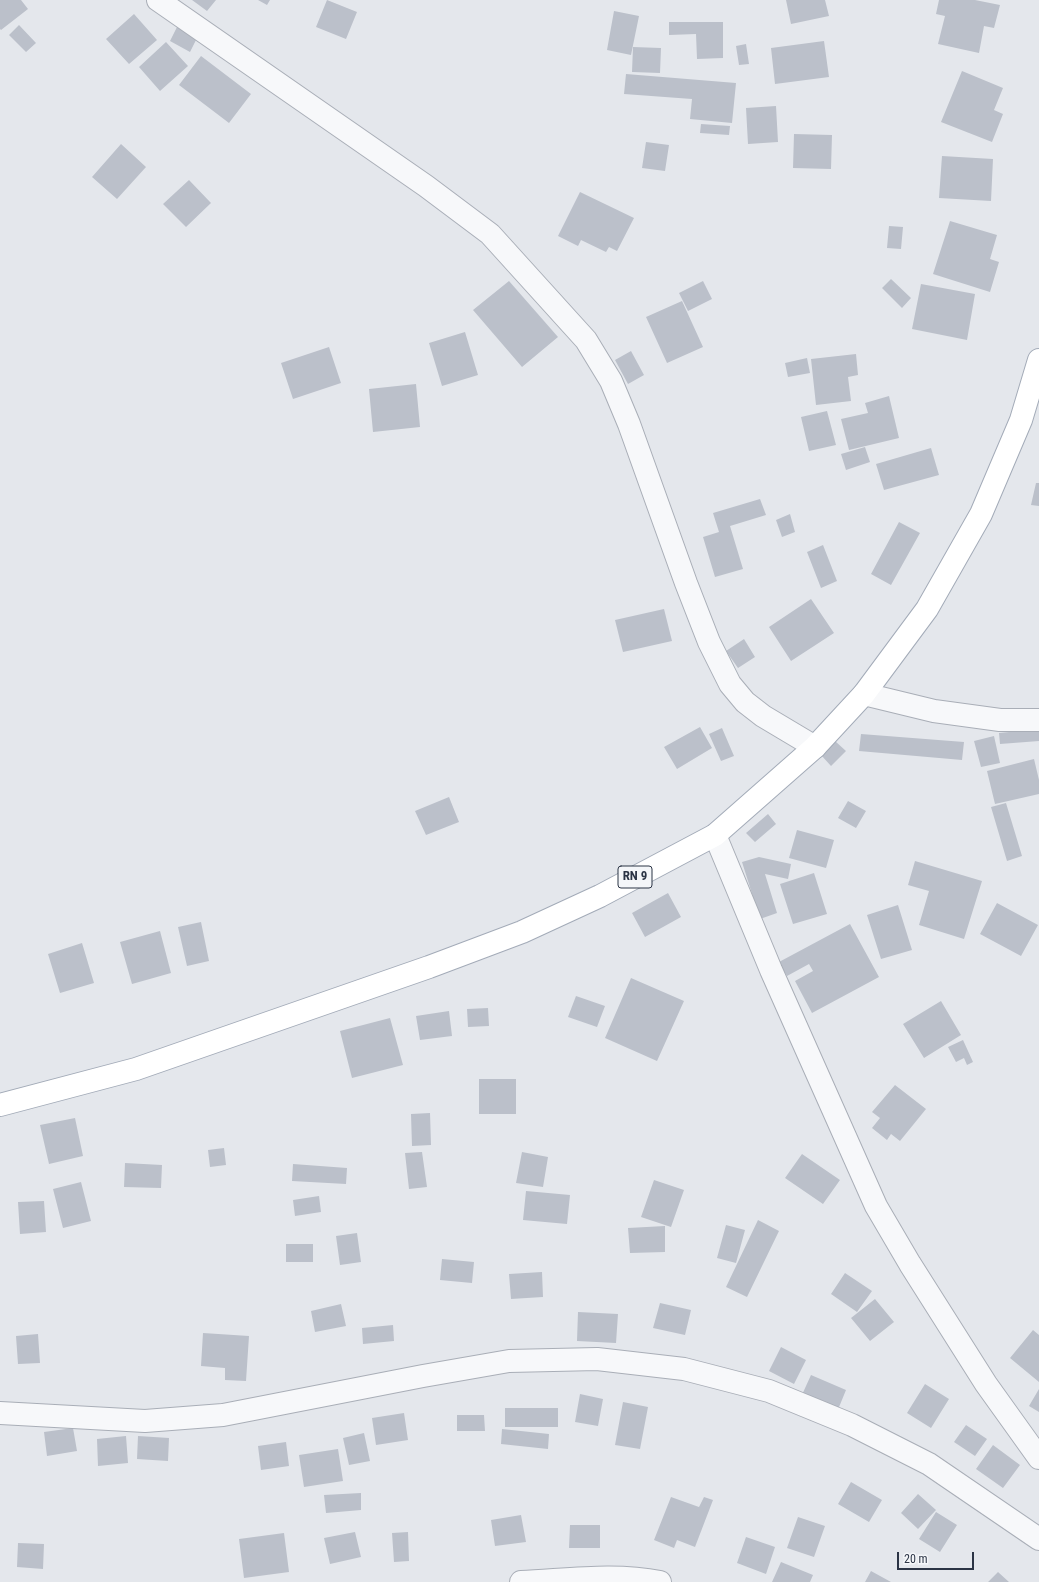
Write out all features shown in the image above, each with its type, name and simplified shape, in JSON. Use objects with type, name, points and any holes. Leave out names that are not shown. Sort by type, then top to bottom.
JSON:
[{"type":"main road","name":"RN 9","points":[[0,1106],[136,1069],[436,964],[522,932],[593,899],[715,835],[815,747],[864,694],[927,610],[981,514],[1020,420],[1039,360]]},
{"type":"street","points":[[158,0],[426,186],[490,234],[586,340],[611,380],[629,424],[686,583],[706,634],[730,684],[745,702],[762,716],[815,747]]},
{"type":"street","points":[[864,694],[934,711],[1000,720],[1039,720]]},
{"type":"street","points":[[715,835],[778,984],[876,1206],[910,1264],[986,1384],[1039,1458]]},
{"type":"street","points":[[0,1414],[145,1421],[224,1415],[423,1376],[510,1361],[597,1359],[684,1369],[769,1391],[852,1425],[929,1464],[1039,1539]]},
{"type":"street","points":[[521,1582],[592,1578],[642,1578],[660,1582]]},
{"type":"building","points":[[0,0],[21,0],[28,9],[1,30],[0,29]]},
{"type":"building","points":[[192,0],[216,0],[207,11]]},
{"type":"building","points":[[258,0],[270,0],[267,5]]},
{"type":"building","points":[[327,0],[357,12],[346,39],[316,27]]},
{"type":"building","points":[[786,0],[825,0],[829,16],[791,24]]},
{"type":"building","points":[[939,0],[975,0],[1000,5],[994,28],[984,26],[979,53],[938,44],[945,16],[936,14]]},
{"type":"building","points":[[614,11],[639,16],[631,55],[607,50]]},
{"type":"building","points":[[134,14],[157,40],[129,64],[106,39]]},
{"type":"building","points":[[669,22],[723,22],[723,58],[697,59],[696,34],[669,35]]},
{"type":"building","points":[[19,25],[36,43],[26,52],[9,35]]},
{"type":"building","points":[[177,27],[197,38],[190,52],[170,41]]},
{"type":"building","points":[[824,41],[829,77],[775,84],[771,48]]},
{"type":"building","points":[[166,42],[188,66],[160,91],[139,67]]},
{"type":"building","points":[[746,44],[749,64],[739,65],[736,46]]},
{"type":"building","points":[[633,47],[661,48],[660,73],[632,72]]},
{"type":"building","points":[[201,56],[251,94],[229,123],[179,85]]},
{"type":"building","points":[[962,71],[1003,88],[994,110],[1003,114],[992,142],[941,122]]},
{"type":"building","points":[[626,74],[736,83],[732,123],[690,119],[692,99],[624,94]]},
{"type":"building","points":[[776,106],[778,142],[748,144],[746,108]]},
{"type":"building","points":[[701,124],[730,126],[729,135],[700,133]]},
{"type":"building","points":[[794,134],[832,135],[831,169],[793,168]]},
{"type":"building","points":[[646,142],[669,145],[665,171],[642,168]]},
{"type":"building","points":[[121,144],[146,167],[117,199],[92,177]]},
{"type":"building","points":[[942,156],[993,159],[991,201],[939,198]]},
{"type":"building","points":[[189,180],[211,203],[186,227],[163,204]]},
{"type":"building","points":[[580,192],[634,218],[617,251],[609,247],[606,252],[581,240],[578,246],[558,236]]},
{"type":"building","points":[[950,221],[997,235],[990,259],[999,262],[990,292],[933,274]]},
{"type":"building","points":[[889,226],[903,227],[901,249],[887,248]]},
{"type":"building","points":[[891,279],[911,298],[902,308],[882,288]]},
{"type":"building","points":[[509,281],[558,337],[522,367],[473,310]]},
{"type":"building","points":[[703,281],[712,299],[688,311],[679,293]]},
{"type":"building","points":[[921,284],[975,294],[967,340],[912,329]]},
{"type":"building","points":[[682,301],[703,347],[667,363],[646,317]]},
{"type":"building","points":[[465,332],[478,375],[442,386],[429,343]]},
{"type":"building","points":[[329,347],[341,383],[293,399],[281,363]]},
{"type":"building","points":[[631,351],[644,375],[628,384],[615,360]]},
{"type":"building","points":[[856,354],[858,375],[848,377],[851,401],[816,405],[811,359]]},
{"type":"building","points":[[807,358],[810,373],[788,377],[785,363]]},
{"type":"building","points":[[416,384],[420,427],[373,432],[369,389]]},
{"type":"building","points":[[889,396],[899,438],[849,450],[841,419],[868,413],[865,403]]},
{"type":"building","points":[[827,411],[836,445],[809,451],[801,417]]},
{"type":"building","points":[[865,447],[870,462],[846,470],[841,454]]},
{"type":"building","points":[[931,448],[939,475],[884,490],[876,464]]},
{"type":"building","points":[[1036,483],[1039,483],[1039,506],[1031,505]]},
{"type":"building","points":[[760,499],[766,515],[730,526],[743,569],[715,577],[703,537],[719,532],[713,513]]},
{"type":"building","points":[[790,514],[795,532],[782,537],[776,520]]},
{"type":"building","points":[[899,522],[920,533],[891,585],[871,574]]},
{"type":"building","points":[[823,545],[837,581],[821,588],[807,552]]},
{"type":"building","points":[[811,599],[834,633],[791,661],[769,627]]},
{"type":"building","points":[[664,609],[672,641],[623,652],[615,620]]},
{"type":"building","points":[[744,639],[755,657],[738,668],[726,651]]},
{"type":"building","points":[[700,727],[712,748],[677,769],[664,747]]},
{"type":"building","points":[[722,728],[734,756],[721,761],[709,734]]},
{"type":"building","points":[[1039,729],[1039,741],[1000,744],[999,733]]},
{"type":"building","points":[[861,734],[964,742],[962,760],[859,751]]},
{"type":"building","points":[[994,736],[1000,763],[981,767],[974,741]]},
{"type":"building","points":[[835,741],[846,751],[831,766],[821,755]]},
{"type":"building","points":[[1034,759],[1039,780],[1039,794],[995,804],[987,771]]},
{"type":"building","points":[[449,797],[459,822],[426,835],[415,811]]},
{"type":"building","points":[[848,801],[866,811],[856,828],[838,818]]},
{"type":"building","points":[[1006,803],[1022,856],[1007,861],[991,807]]},
{"type":"building","points":[[768,814],[776,824],[755,842],[746,833]]},
{"type":"building","points":[[797,830],[834,840],[826,868],[789,858]]},
{"type":"building","points":[[759,857],[791,864],[788,879],[765,874],[777,913],[760,919],[742,862]]},
{"type":"building","points":[[915,861],[982,881],[964,939],[919,925],[929,891],[908,885]]},
{"type":"building","points":[[814,873],[827,914],[793,924],[780,884]]},
{"type":"building","points":[[668,893],[681,917],[645,937],[632,913]]},
{"type":"building","points":[[997,903],[1038,925],[1021,956],[980,934]]},
{"type":"building","points":[[898,905],[912,950],[881,959],[867,915]]},
{"type":"building","points":[[201,922],[209,961],[187,966],[178,927]]},
{"type":"building","points":[[850,924],[879,977],[812,1013],[795,981],[813,971],[809,964],[787,976],[779,962]]},
{"type":"building","points":[[160,931],[171,973],[132,984],[120,942]]},
{"type":"building","points":[[82,943],[94,983],[60,993],[48,954]]},
{"type":"building","points":[[631,978],[684,1001],[657,1061],[605,1038]]},
{"type":"building","points":[[576,996],[605,1006],[597,1027],[568,1017]]},
{"type":"building","points":[[941,1001],[961,1035],[924,1058],[903,1024]]},
{"type":"building","points":[[488,1008],[489,1026],[468,1027],[467,1009]]},
{"type":"building","points":[[449,1011],[452,1036],[420,1040],[416,1016]]},
{"type":"building","points":[[390,1018],[403,1065],[352,1078],[340,1031]]},
{"type":"building","points":[[963,1040],[973,1062],[967,1065],[964,1058],[956,1062],[948,1047]]},
{"type":"building","points":[[479,1079],[516,1079],[516,1114],[479,1114]]},
{"type":"building","points":[[895,1085],[926,1109],[900,1141],[891,1134],[887,1140],[872,1128],[880,1118],[872,1112]]},
{"type":"building","points":[[430,1113],[431,1145],[412,1146],[411,1114]]},
{"type":"building","points":[[75,1118],[83,1156],[49,1164],[40,1125]]},
{"type":"building","points":[[224,1148],[226,1165],[210,1167],[208,1150]]},
{"type":"building","points":[[422,1152],[427,1187],[409,1189],[405,1153]]},
{"type":"building","points":[[522,1152],[548,1157],[543,1187],[516,1183]]},
{"type":"building","points":[[802,1154],[840,1180],[823,1204],[785,1178]]},
{"type":"building","points":[[125,1163],[162,1165],[161,1188],[124,1187]]},
{"type":"building","points":[[293,1164],[347,1168],[346,1184],[292,1181]]},
{"type":"building","points":[[654,1180],[684,1190],[671,1227],[641,1217]]},
{"type":"building","points":[[81,1182],[91,1221],[63,1228],[53,1189]]},
{"type":"building","points":[[526,1191],[570,1195],[567,1224],[523,1220]]},
{"type":"building","points":[[319,1196],[321,1212],[295,1216],[293,1200]]},
{"type":"building","points":[[44,1201],[46,1232],[20,1234],[18,1202]]},
{"type":"building","points":[[758,1220],[779,1231],[747,1297],[726,1287]]},
{"type":"building","points":[[726,1225],[745,1230],[736,1263],[717,1258]]},
{"type":"building","points":[[665,1226],[665,1252],[630,1253],[628,1228]]},
{"type":"building","points":[[357,1233],[361,1262],[340,1265],[336,1236]]},
{"type":"building","points":[[286,1244],[313,1244],[313,1262],[286,1262]]},
{"type":"building","points":[[442,1259],[474,1262],[472,1283],[440,1280]]},
{"type":"building","points":[[542,1272],[543,1297],[511,1299],[509,1274]]},
{"type":"building","points":[[845,1273],[872,1291],[857,1312],[831,1294]]},
{"type":"building","points":[[875,1299],[894,1322],[870,1341],[851,1318]]},
{"type":"building","points":[[660,1303],[691,1310],[685,1335],[653,1328]]},
{"type":"building","points":[[341,1304],[346,1326],[315,1332],[311,1311]]},
{"type":"building","points":[[578,1312],[618,1314],[616,1343],[577,1341]]},
{"type":"building","points":[[393,1325],[394,1341],[363,1344],[362,1328]]},
{"type":"building","points":[[1033,1330],[1039,1335],[1039,1382],[1010,1358]]},
{"type":"building","points":[[203,1333],[249,1336],[246,1381],[225,1380],[225,1368],[201,1366]]},
{"type":"building","points":[[38,1334],[40,1363],[18,1364],[16,1336]]},
{"type":"building","points":[[781,1347],[806,1360],[794,1384],[769,1371]]},
{"type":"building","points":[[811,1375],[846,1390],[837,1412],[801,1397]]},
{"type":"building","points":[[925,1384],[949,1399],[931,1428],[907,1413]]},
{"type":"building","points":[[1039,1389],[1039,1412],[1029,1406]]},
{"type":"building","points":[[580,1394],[603,1399],[598,1426],[575,1422]]},
{"type":"building","points":[[623,1402],[648,1407],[640,1449],[615,1445]]},
{"type":"building","points":[[505,1408],[558,1408],[558,1427],[505,1427]]},
{"type":"building","points":[[404,1413],[408,1440],[376,1445],[372,1418]]},
{"type":"building","points":[[457,1415],[484,1415],[485,1431],[457,1431]]},
{"type":"building","points":[[966,1425],[987,1439],[975,1456],[954,1442]]},
{"type":"building","points":[[73,1428],[77,1451],[47,1456],[44,1432]]},
{"type":"building","points":[[502,1429],[549,1434],[548,1449],[501,1444]]},
{"type":"building","points":[[364,1433],[370,1461],[349,1465],[343,1438]]},
{"type":"building","points":[[126,1436],[128,1463],[98,1466],[97,1439]]},
{"type":"building","points":[[138,1436],[169,1438],[168,1461],[137,1459]]},
{"type":"building","points":[[286,1442],[289,1466],[261,1470],[258,1446]]},
{"type":"building","points":[[993,1445],[1020,1465],[1003,1488],[976,1469]]},
{"type":"building","points":[[338,1449],[343,1481],[304,1487],[299,1455]]},
{"type":"building","points":[[851,1482],[882,1500],[869,1522],[838,1504]]},
{"type":"building","points":[[361,1493],[361,1510],[326,1513],[324,1495]]},
{"type":"building","points":[[918,1494],[936,1510],[918,1529],[901,1513]]},
{"type":"building","points":[[671,1497],[699,1507],[704,1497],[713,1500],[695,1547],[677,1540],[674,1548],[654,1540]]},
{"type":"building","points":[[936,1512],[957,1525],[940,1552],[919,1539]]},
{"type":"building","points":[[521,1515],[526,1542],[495,1546],[491,1520]]},
{"type":"building","points":[[798,1517],[825,1526],[814,1557],[787,1548]]},
{"type":"building","points":[[570,1525],[600,1525],[600,1548],[569,1548]]},
{"type":"building","points":[[355,1532],[361,1557],[330,1564],[324,1538]]},
{"type":"building","points":[[408,1532],[409,1561],[394,1562],[392,1533]]},
{"type":"building","points":[[284,1533],[289,1572],[244,1578],[239,1539]]},
{"type":"building","points":[[746,1537],[775,1547],[766,1574],[737,1563]]},
{"type":"building","points":[[18,1543],[44,1544],[43,1569],[17,1567]]},
{"type":"building","points":[[781,1562],[813,1575],[810,1582],[772,1582]]},
{"type":"building","points":[[871,1571],[891,1582],[865,1582]]},
{"type":"building","points":[[998,1572],[1009,1582],[988,1582]]}]
